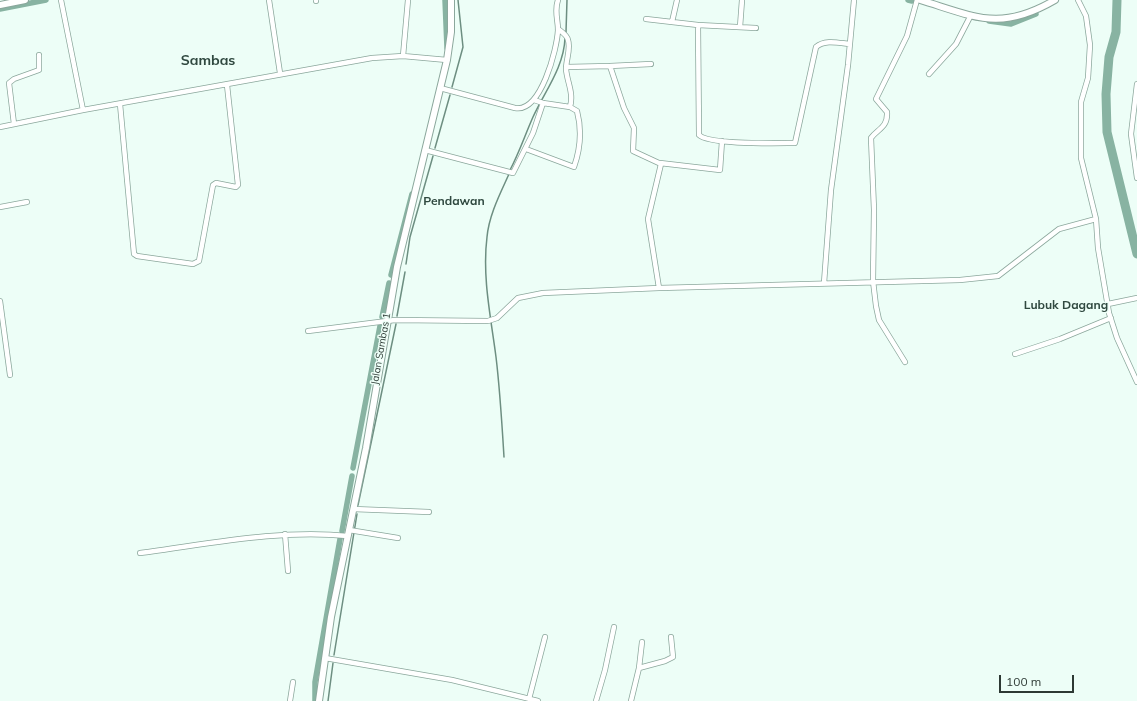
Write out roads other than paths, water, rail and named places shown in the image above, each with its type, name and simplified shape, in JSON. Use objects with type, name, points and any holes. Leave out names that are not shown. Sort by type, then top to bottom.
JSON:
[{"type":"street","points":[[0,5],[25,0]]},
{"type":"street","points":[[61,0],[83,110]]},
{"type":"street","points":[[269,0],[280,74]]},
{"type":"street","points":[[403,56],[408,0]]},
{"type":"street","name":"Jalan Sambas 1","points":[[319,701],[331,617],[366,448],[386,321],[401,246],[447,60],[451,32],[451,0]]},
{"type":"street","points":[[440,88],[519,109],[535,100],[549,69],[559,30],[555,10],[558,0]]},
{"type":"street","points":[[672,22],[677,0]]},
{"type":"street","points":[[740,27],[742,0]]},
{"type":"street","points":[[824,283],[831,190],[850,44],[854,0]]},
{"type":"street","points":[[905,362],[879,320],[876,306],[873,282],[874,210],[871,138],[882,129],[887,114],[876,99],[907,36],[917,0]]},
{"type":"street","points":[[920,0],[971,16],[994,20],[1013,18],[1055,0]]},
{"type":"street","points":[[1078,0],[1086,16],[1090,45],[1088,78],[1081,102],[1080,146],[1084,172],[1096,219],[1097,239],[1111,318],[1119,343],[1137,382]]},
{"type":"street","points":[[929,74],[956,44],[971,16]]},
{"type":"street","points":[[646,19],[698,25],[756,28]]},
{"type":"street","points":[[698,25],[699,135],[704,138],[722,141],[795,143],[816,48],[821,44],[829,42],[850,44]]},
{"type":"street","points":[[559,30],[567,36],[569,43],[566,67],[572,98],[570,106]]},
{"type":"street","points":[[14,124],[9,83],[14,79],[39,70],[39,55]]},
{"type":"street","points":[[0,127],[83,110],[372,58],[403,56],[447,60]]},
{"type":"street","points":[[566,67],[650,64]]},
{"type":"street","points":[[610,66],[624,108],[634,128],[633,150],[660,163],[720,170],[722,141]]},
{"type":"street","points":[[1137,84],[1131,134],[1137,178]]},
{"type":"street","points":[[120,104],[134,254],[138,256],[193,264],[199,261],[213,185],[216,183],[236,187],[238,185],[227,85]]},
{"type":"street","points":[[526,149],[574,168],[579,150],[577,111],[570,106],[542,103],[535,100]]},
{"type":"street","points":[[425,150],[513,173],[526,149],[542,103]]},
{"type":"street","points":[[659,288],[648,219],[660,163]]},
{"type":"street","points":[[0,207],[27,202]]},
{"type":"street","points":[[308,331],[386,321],[491,321],[518,298],[528,295],[659,288],[960,280],[998,276],[1059,229],[1096,219]]},
{"type":"street","points":[[1108,304],[1137,298]]},
{"type":"street","points":[[0,301],[10,375]]},
{"type":"street","points":[[1015,354],[1060,339],[1111,318]]},
{"type":"street","points":[[353,509],[429,512]]},
{"type":"street","points":[[140,553],[285,534],[349,532],[398,538]]},
{"type":"street","points":[[285,534],[288,571]]},
{"type":"street","points":[[596,701],[605,670],[614,627]]},
{"type":"street","points":[[529,699],[545,637]]},
{"type":"street","points":[[639,668],[665,661],[673,657],[671,637]]},
{"type":"street","points":[[631,701],[639,668],[642,642]]},
{"type":"street","points":[[325,658],[458,682],[538,701]]},
{"type":"street","points":[[290,701],[293,682]]},
{"type":"waterway","points":[[0,9],[46,0]]},
{"type":"waterway","points":[[445,0],[447,48]]},
{"type":"waterway","points":[[452,87],[463,47],[458,0]]},
{"type":"waterway","points":[[566,32],[567,0]]},
{"type":"waterway","points":[[908,0],[912,1]]},
{"type":"waterway","points":[[1117,0],[1116,32],[1109,57],[1106,94],[1107,132],[1137,254]]},
{"type":"waterway","points":[[989,21],[1011,24],[1036,14]]},
{"type":"waterway","points":[[510,170],[533,117],[558,69],[564,49],[565,38]]},
{"type":"waterway","points":[[435,148],[450,95]]},
{"type":"waterway","points":[[406,264],[410,237],[433,156]]},
{"type":"waterway","points":[[504,457],[501,407],[486,282],[486,252],[490,221],[495,205],[509,174]]},
{"type":"waterway","points":[[391,275],[412,194]]},
{"type":"waterway","points":[[397,316],[405,272]]},
{"type":"waterway","points":[[382,317],[389,283]]},
{"type":"waterway","points":[[358,505],[396,324]]},
{"type":"waterway","points":[[353,468],[380,326]]},
{"type":"waterway","points":[[342,531],[352,476]]},
{"type":"waterway","points":[[334,655],[357,514]]},
{"type":"waterway","points":[[315,701],[315,682],[340,539]]},
{"type":"waterway","points":[[328,701],[333,663]]},
{"type":"district","name":"Sambas","points":[[208,61]]},
{"type":"district","name":"Pendawan","points":[[454,201]]},
{"type":"district","name":"Lubuk Dagang","points":[[1066,305]]}]
